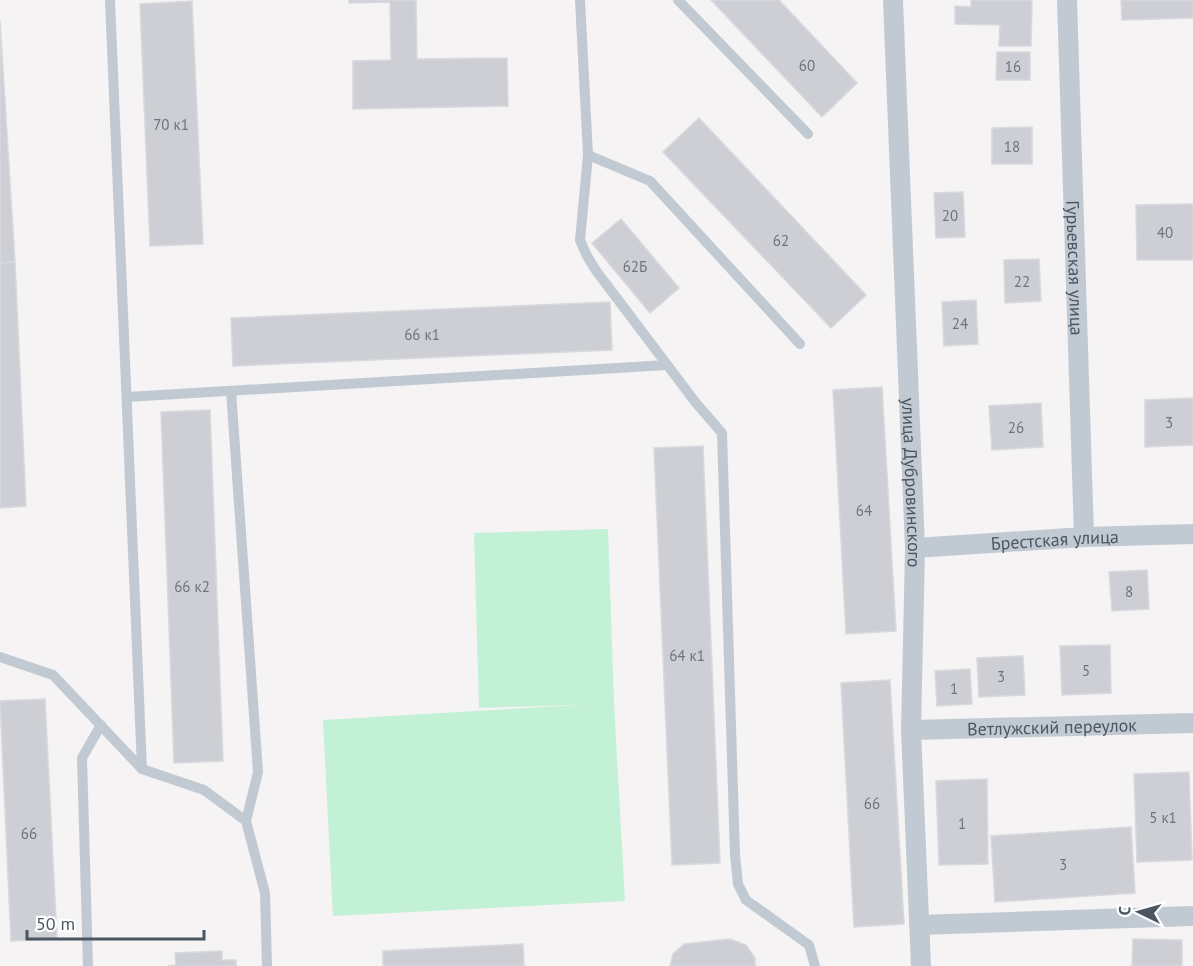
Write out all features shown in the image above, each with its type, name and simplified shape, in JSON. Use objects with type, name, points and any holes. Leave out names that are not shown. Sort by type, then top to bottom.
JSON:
[{"type":"street","name":"улица Дубровинского","points":[[893,0],[915,548],[911,730],[921,966]]},
{"type":"street","name":"Гурьевская улица","points":[[1067,0],[1084,537]]},
{"type":"street","name":"Брестская улица","points":[[915,548],[1084,537],[1193,534]]},
{"type":"street","name":"Ветлужский переулок","points":[[911,730],[1193,723]]},
{"type":"street","points":[[919,925],[1193,916]]},
{"type":"lane","points":[[110,0],[142,769]]},
{"type":"lane","points":[[580,0],[588,155],[580,240],[597,272],[722,433],[734,843],[738,884],[746,900],[809,945],[815,966]]},
{"type":"lane","points":[[678,0],[808,134]]},
{"type":"lane","points":[[588,155],[650,181],[800,344]]},
{"type":"lane","points":[[127,397],[667,365]]},
{"type":"lane","points":[[231,391],[258,772],[246,821],[265,893],[267,966]]},
{"type":"lane","points":[[0,657],[53,675],[142,769],[204,790],[246,821]]},
{"type":"lane","points":[[87,966],[82,758],[101,725]]},
{"type":"green space","points":[[608,529],[614,703],[625,901],[333,916],[323,720],[578,705],[479,708],[474,533]]},
{"type":"building","points":[[349,0],[416,0],[417,59],[507,58],[508,106],[353,109],[353,61],[391,60],[390,2],[349,3]]},
{"type":"building","points":[[711,0],[779,0],[857,83],[822,117]]},
{"type":"building","points":[[971,0],[1032,0],[1031,46],[999,46],[1000,25],[955,24],[955,6],[971,7]]},
{"type":"building","points":[[1121,0],[1193,0],[1193,18],[1122,20]]},
{"type":"building","points":[[192,1],[203,244],[150,246],[140,4]]},
{"type":"building","points":[[0,21],[15,262],[0,263]]},
{"type":"building","points":[[997,52],[1030,52],[1030,80],[996,80]]},
{"type":"building","points":[[699,118],[866,295],[831,328],[663,152]]},
{"type":"building","points":[[1032,127],[1032,164],[992,164],[992,128]]},
{"type":"building","points":[[963,192],[965,237],[936,238],[934,193]]},
{"type":"building","points":[[1193,204],[1193,260],[1137,260],[1136,205]]},
{"type":"building","points":[[621,219],[679,288],[650,313],[592,243]]},
{"type":"building","points":[[1039,259],[1041,301],[1005,303],[1004,260]]},
{"type":"building","points":[[15,262],[26,506],[0,508],[0,263]]},
{"type":"building","points":[[976,300],[978,344],[944,346],[942,302]]},
{"type":"building","points":[[610,302],[612,350],[233,366],[231,318]]},
{"type":"building","points":[[882,387],[896,631],[846,634],[833,390]]},
{"type":"building","points":[[1193,398],[1193,445],[1145,447],[1145,400]]},
{"type":"building","points":[[1041,403],[1043,447],[992,450],[989,406]]},
{"type":"building","points":[[210,410],[223,761],[174,763],[161,412]]},
{"type":"building","points":[[703,446],[720,863],[672,865],[654,448]]},
{"type":"building","points":[[1147,570],[1149,609],[1112,611],[1109,572]]},
{"type":"building","points":[[1110,645],[1111,693],[1062,695],[1060,646]]},
{"type":"building","points":[[1023,656],[1025,695],[979,697],[977,658]]},
{"type":"building","points":[[970,669],[972,704],[937,706],[935,671]]},
{"type":"building","points":[[890,680],[904,924],[854,927],[841,683]]},
{"type":"building","points":[[45,699],[57,939],[11,941],[0,701]]},
{"type":"building","points":[[1189,772],[1192,860],[1137,862],[1134,774]]},
{"type":"building","points":[[987,779],[988,864],[939,865],[936,781]]},
{"type":"building","points":[[1131,827],[1135,893],[995,902],[991,836]]},
{"type":"building","points":[[730,939],[746,945],[755,958],[755,966],[670,966],[673,954],[684,944]]},
{"type":"building","points":[[1133,939],[1182,940],[1182,966],[1132,966]]},
{"type":"building","points":[[523,944],[524,966],[383,966],[383,951]]},
{"type":"building","points":[[222,951],[222,960],[236,960],[236,966],[168,966],[176,965],[175,953]]}]
